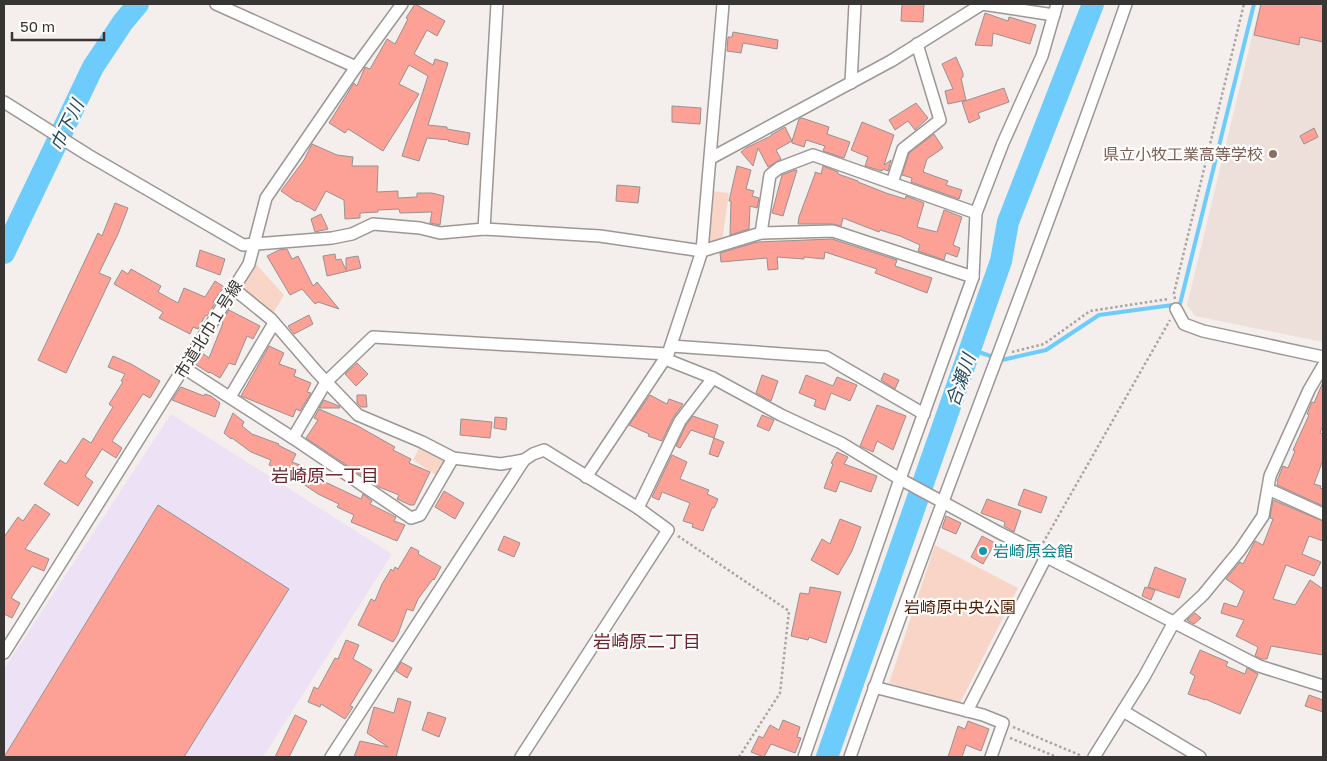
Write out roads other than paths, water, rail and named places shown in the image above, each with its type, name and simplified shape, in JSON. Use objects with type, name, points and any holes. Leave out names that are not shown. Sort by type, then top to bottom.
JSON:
[{"type":"street","points":[[216,4],[356,66]]},
{"type":"street","name":"市道北巾１号線","points":[[4,653],[250,264],[253,244],[266,198],[356,66],[402,4]]},
{"type":"street","points":[[484,229],[496,4]]},
{"type":"street","points":[[586,477],[668,353],[702,251],[712,158],[723,4]]},
{"type":"street","points":[[851,83],[855,4]]},
{"type":"street","points":[[712,158],[851,83],[982,4],[1055,9],[1042,56],[1003,143],[976,213],[973,277],[804,757]]},
{"type":"street","points":[[850,757],[874,687],[1092,103],[1126,4]]},
{"type":"street","points":[[892,183],[903,148],[940,120],[917,44]]},
{"type":"street","points":[[4,102],[88,155],[243,245],[332,238],[352,234],[373,224],[420,228],[440,233],[484,229],[600,236],[702,251],[761,233],[833,231],[973,277]]},
{"type":"street","points":[[761,233],[770,175],[778,168],[813,155],[976,213]]},
{"type":"street","points":[[234,289],[274,323],[358,415],[422,442],[453,458],[501,464],[524,460],[544,450],[638,508],[668,530],[521,757]]},
{"type":"street","points":[[1176,304],[1184,324],[1203,331],[1323,357]]},
{"type":"street","points":[[230,397],[274,323]]},
{"type":"street","points":[[293,438],[326,382],[373,337],[668,353],[826,357],[924,414]]},
{"type":"street","points":[[668,353],[781,415],[841,443],[903,480],[1042,555],[1259,666],[1323,686]]},
{"type":"street","points":[[1094,757],[1174,622],[1203,595],[1240,550],[1263,516],[1270,476],[1275,462],[1309,390],[1323,366]]},
{"type":"street","points":[[184,368],[293,438],[411,518],[420,515],[453,458]]},
{"type":"street","points":[[638,508],[680,421],[713,378]]},
{"type":"street","points":[[331,757],[524,460]]},
{"type":"street","points":[[1268,489],[1323,514]]},
{"type":"street","points":[[967,711],[1042,555]]},
{"type":"street","points":[[874,687],[982,715],[1001,728],[991,757]]},
{"type":"street","points":[[1123,711],[1200,757]]},
{"type":"waterway","name":"巾下川","points":[[4,253],[93,67],[123,22],[138,4]]},
{"type":"waterway","name":"合瀬川","points":[[827,757],[1001,261],[1008,222],[1093,4]]},
{"type":"waterway","points":[[970,349],[1002,360],[1046,350],[1099,315],[1180,304],[1254,4]]},
{"type":"place","name":"県立小牧工業高等学校","points":[[1273,154]]},
{"type":"place","name":"岩崎原会館","points":[[983,551]]},
{"type":"district","name":"岩崎原一丁目","points":[[325,475]]},
{"type":"district","name":"岩崎原二丁目","points":[[647,641]]},
{"type":"park label","name":"岩崎原中央公園","points":[[960,607]]}]
